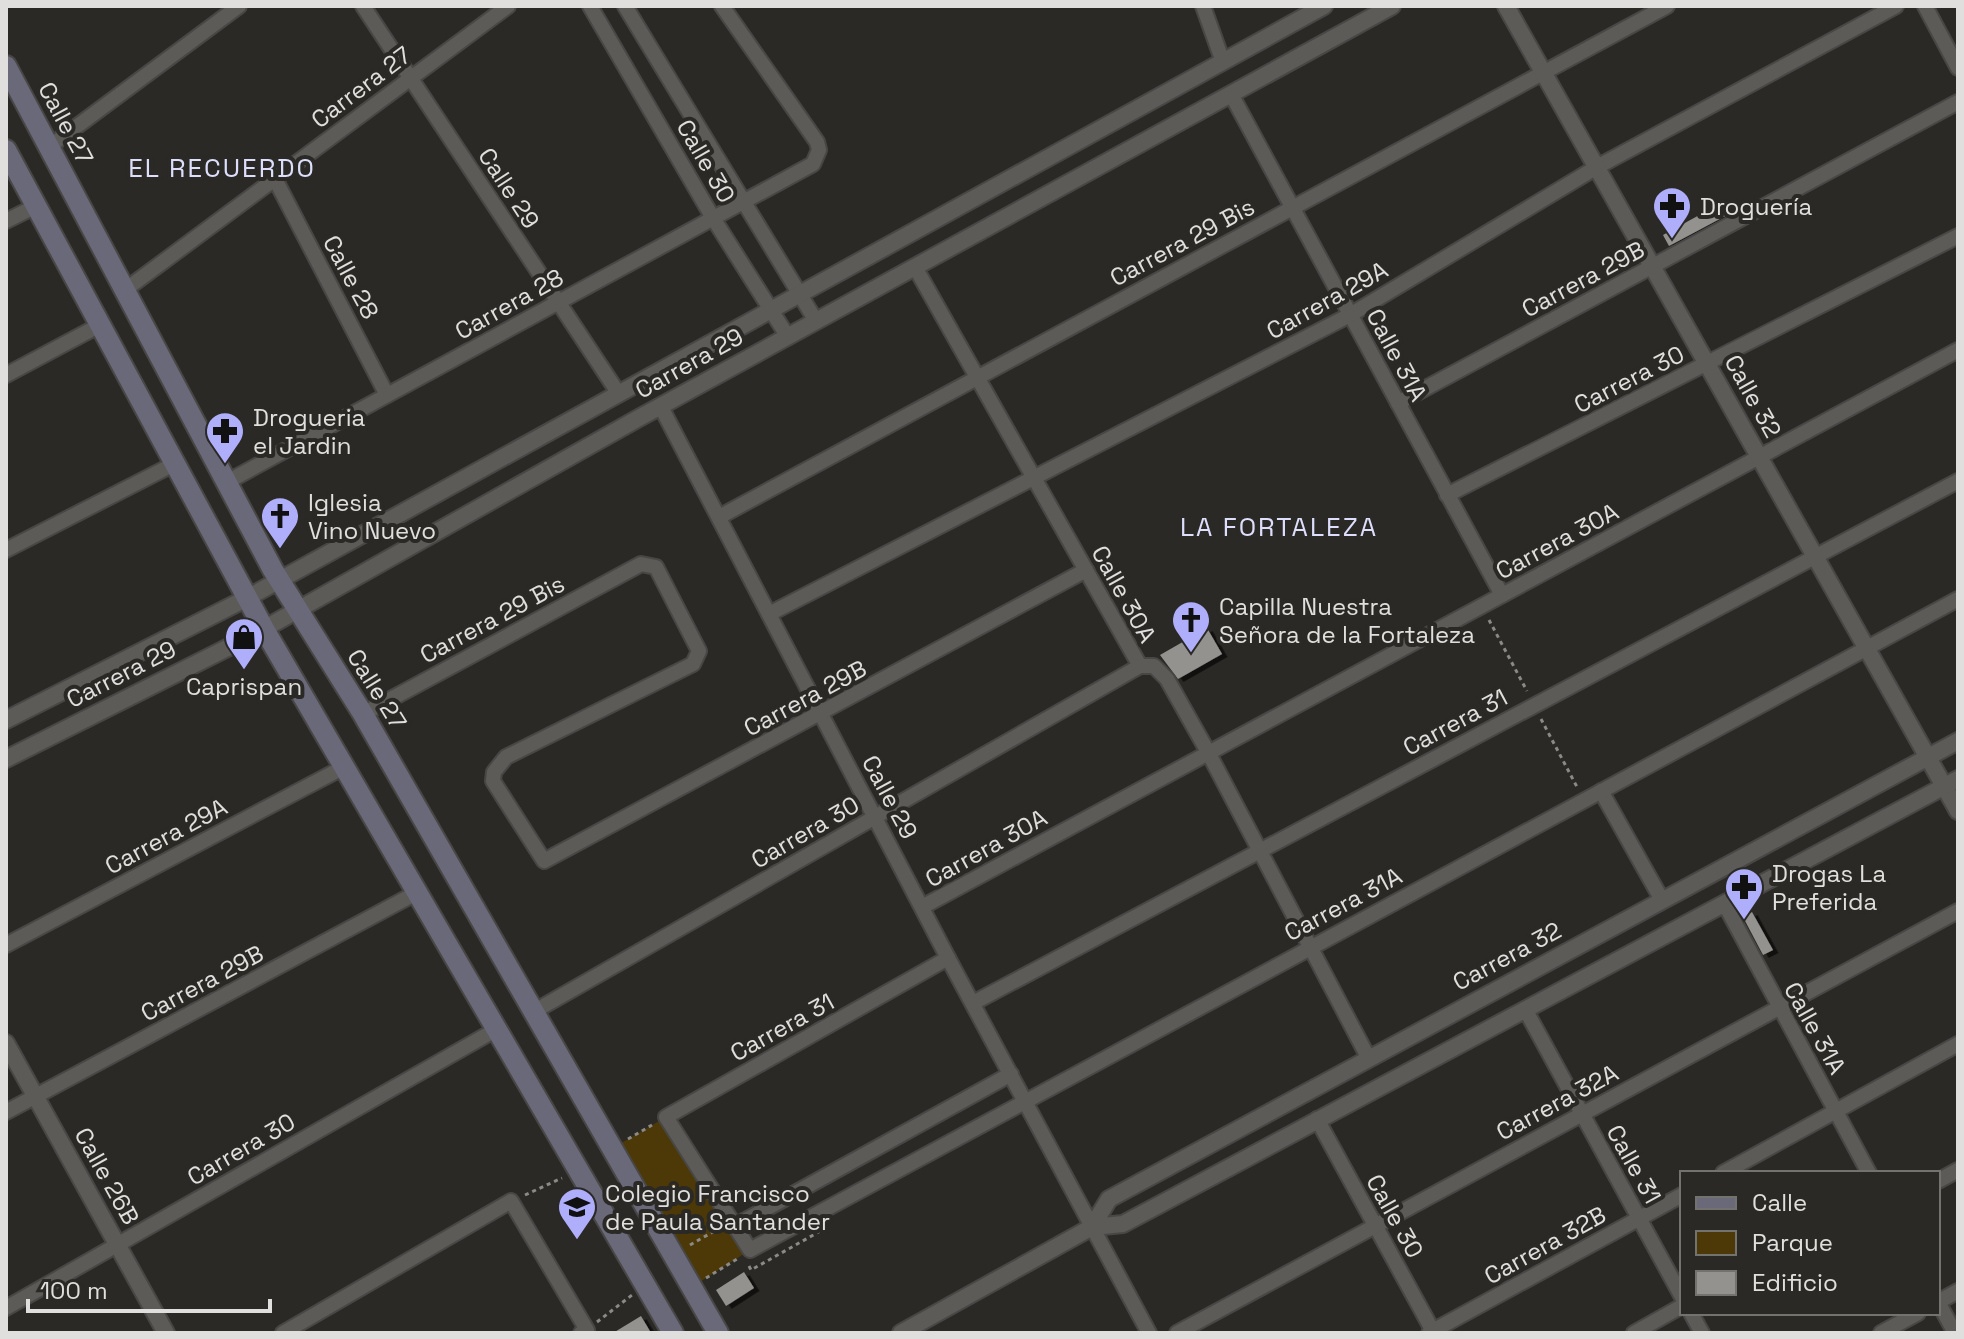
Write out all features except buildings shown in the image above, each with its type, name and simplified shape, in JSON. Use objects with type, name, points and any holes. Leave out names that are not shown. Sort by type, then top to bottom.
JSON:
[{"type":"main road","name":"Calle 27","points":[[6,66],[279,580],[363,714],[718,1333]]},
{"type":"main road","points":[[6,150],[264,629],[673,1333]]},
{"type":"street","points":[[49,147],[239,6]]},
{"type":"street","name":"Calle 29","points":[[363,6],[619,394]]},
{"type":"street","name":"Carrera 27","points":[[125,290],[508,6]]},
{"type":"street","name":"Calle 30","points":[[590,6],[713,218],[788,337]]},
{"type":"street","name":"Calle 30","points":[[625,6],[816,321]]},
{"type":"street","name":"Carrera 28","points":[[227,482],[813,164],[819,150],[817,142],[722,6]]},
{"type":"street","points":[[1203,6],[1223,62]]},
{"type":"street","name":"Carrera 29","points":[[6,720],[247,598],[1324,6]]},
{"type":"street","name":"Carrera 29","points":[[6,759],[264,629],[816,321],[1392,6]]},
{"type":"street","name":"Calle 32","points":[[1506,6],[1928,757],[1951,783],[1958,811]]},
{"type":"street","name":"Carrera 29 Bis","points":[[719,517],[1667,6]]},
{"type":"street","name":"Carrera 29A","points":[[769,614],[1350,315],[1597,167],[1896,6]]},
{"type":"street","points":[[1925,6],[1958,68]]},
{"type":"street","name":"Calle 31A","points":[[1231,94],[1502,595]]},
{"type":"street","name":"Carrera 29B","points":[[1398,403],[1958,102]]},
{"type":"street","name":"Calle 28","points":[[275,179],[387,395]]},
{"type":"street","points":[[6,221],[36,206]]},
{"type":"street","name":"Carrera 30","points":[[1447,495],[1958,236]]},
{"type":"street","name":"Calle 30A","points":[[915,267],[1140,666],[1154,666],[1167,679],[1312,946],[1368,1057]]},
{"type":"street","points":[[6,375],[100,325]]},
{"type":"street","name":"Carrera 30A","points":[[922,907],[1958,350]]},
{"type":"street","name":"Calle 29","points":[[661,407],[948,958],[1149,1333]]},
{"type":"street","points":[[6,550],[174,464]]},
{"type":"street","name":"Carrera 31","points":[[973,1003],[1958,481]]},
{"type":"street","name":"Carrera 29 Bis","points":[[363,714],[641,564],[648,562],[656,567],[699,651],[693,664],[506,757],[494,772],[493,781],[544,861]]},
{"type":"street","name":"Carrera 29B","points":[[544,861],[822,715],[1086,570]]},
{"type":"street","name":"Carrera 31A","points":[[746,1253],[1958,599]]},
{"type":"street","name":"Carrera 30","points":[[533,1012],[1140,666]]},
{"type":"street","name":"Carrera 32","points":[[1092,1227],[1109,1199],[1958,741]]},
{"type":"street","name":"Carrera 29A","points":[[6,945],[346,766]]},
{"type":"street","name":"Carrera 32","points":[[902,1333],[1092,1227],[1123,1224],[1951,783]]},
{"type":"street","points":[[1601,791],[1662,900]]},
{"type":"street","name":"Carrera 29B","points":[[6,1112],[418,892]]},
{"type":"street","name":"Calle 31A","points":[[1724,903],[1868,1171]]},
{"type":"street","name":"Carrera 32A","points":[[1177,1333],[1958,911]]},
{"type":"street","name":"Carrera 31","points":[[666,1117],[948,958]]},
{"type":"street","name":"Calle 31","points":[[1525,1009],[1680,1293]]},
{"type":"street","name":"Carrera 30","points":[[6,1308],[497,1029]]},
{"type":"street","name":"Calle 26B","points":[[6,1043],[166,1333]]},
{"type":"street","points":[[1727,1171],[1958,1044]]},
{"type":"street","points":[[733,1224],[1011,1074]]},
{"type":"street","points":[[666,1117],[733,1224],[746,1253]]},
{"type":"street","name":"Calle 30","points":[[1317,1119],[1432,1332]]},
{"type":"street","points":[[1940,1180],[1958,1170]]},
{"type":"street","name":"Carrera 32B","points":[[1432,1332],[1680,1196]]},
{"type":"street","points":[[283,1333],[511,1201],[584,1331]]},
{"type":"street","points":[[1940,1301],[1958,1291]]},
{"type":"street","points":[[1940,1306],[1955,1333]]},
{"type":"street","points":[[1634,1333],[1680,1307]]},
{"type":"street","points":[[1692,1315],[1702,1333]]},
{"type":"street","points":[[1881,1333],[1914,1315]]},
{"type":"path","points":[[637,1135],[666,1117]]},
{"type":"path","points":[[511,1201],[568,1175]]},
{"type":"path","points":[[674,1255],[733,1224]]},
{"type":"path","points":[[692,1287],[746,1253],[751,1270],[831,1225]]},
{"type":"path","points":[[584,1331],[635,1292]]},
{"type":"green space","points":[[666,1117],[750,1250],[692,1287],[611,1149]]},
{"type":"place","name":"Droguería","points":[[1672,240]]},
{"type":"place","name":"Drogueria el Jardin","points":[[225,465]]},
{"type":"place","name":"Iglesia Vino Nuevo","points":[[280,550]]},
{"type":"place","name":"Capilla Nuestra Señora de la Fortaleza","points":[[1191,654]]},
{"type":"place","name":"Caprispan","points":[[244,671]]},
{"type":"place","name":"Drogas La Preferida","points":[[1744,921]]},
{"type":"place","name":"Colegio Francisco de Paula Santander","points":[[577,1241]]},
{"type":"district","name":"EL RECUERDO","points":[[222,168]]},
{"type":"district","name":"LA FORTALEZA","points":[[1279,527]]}]
